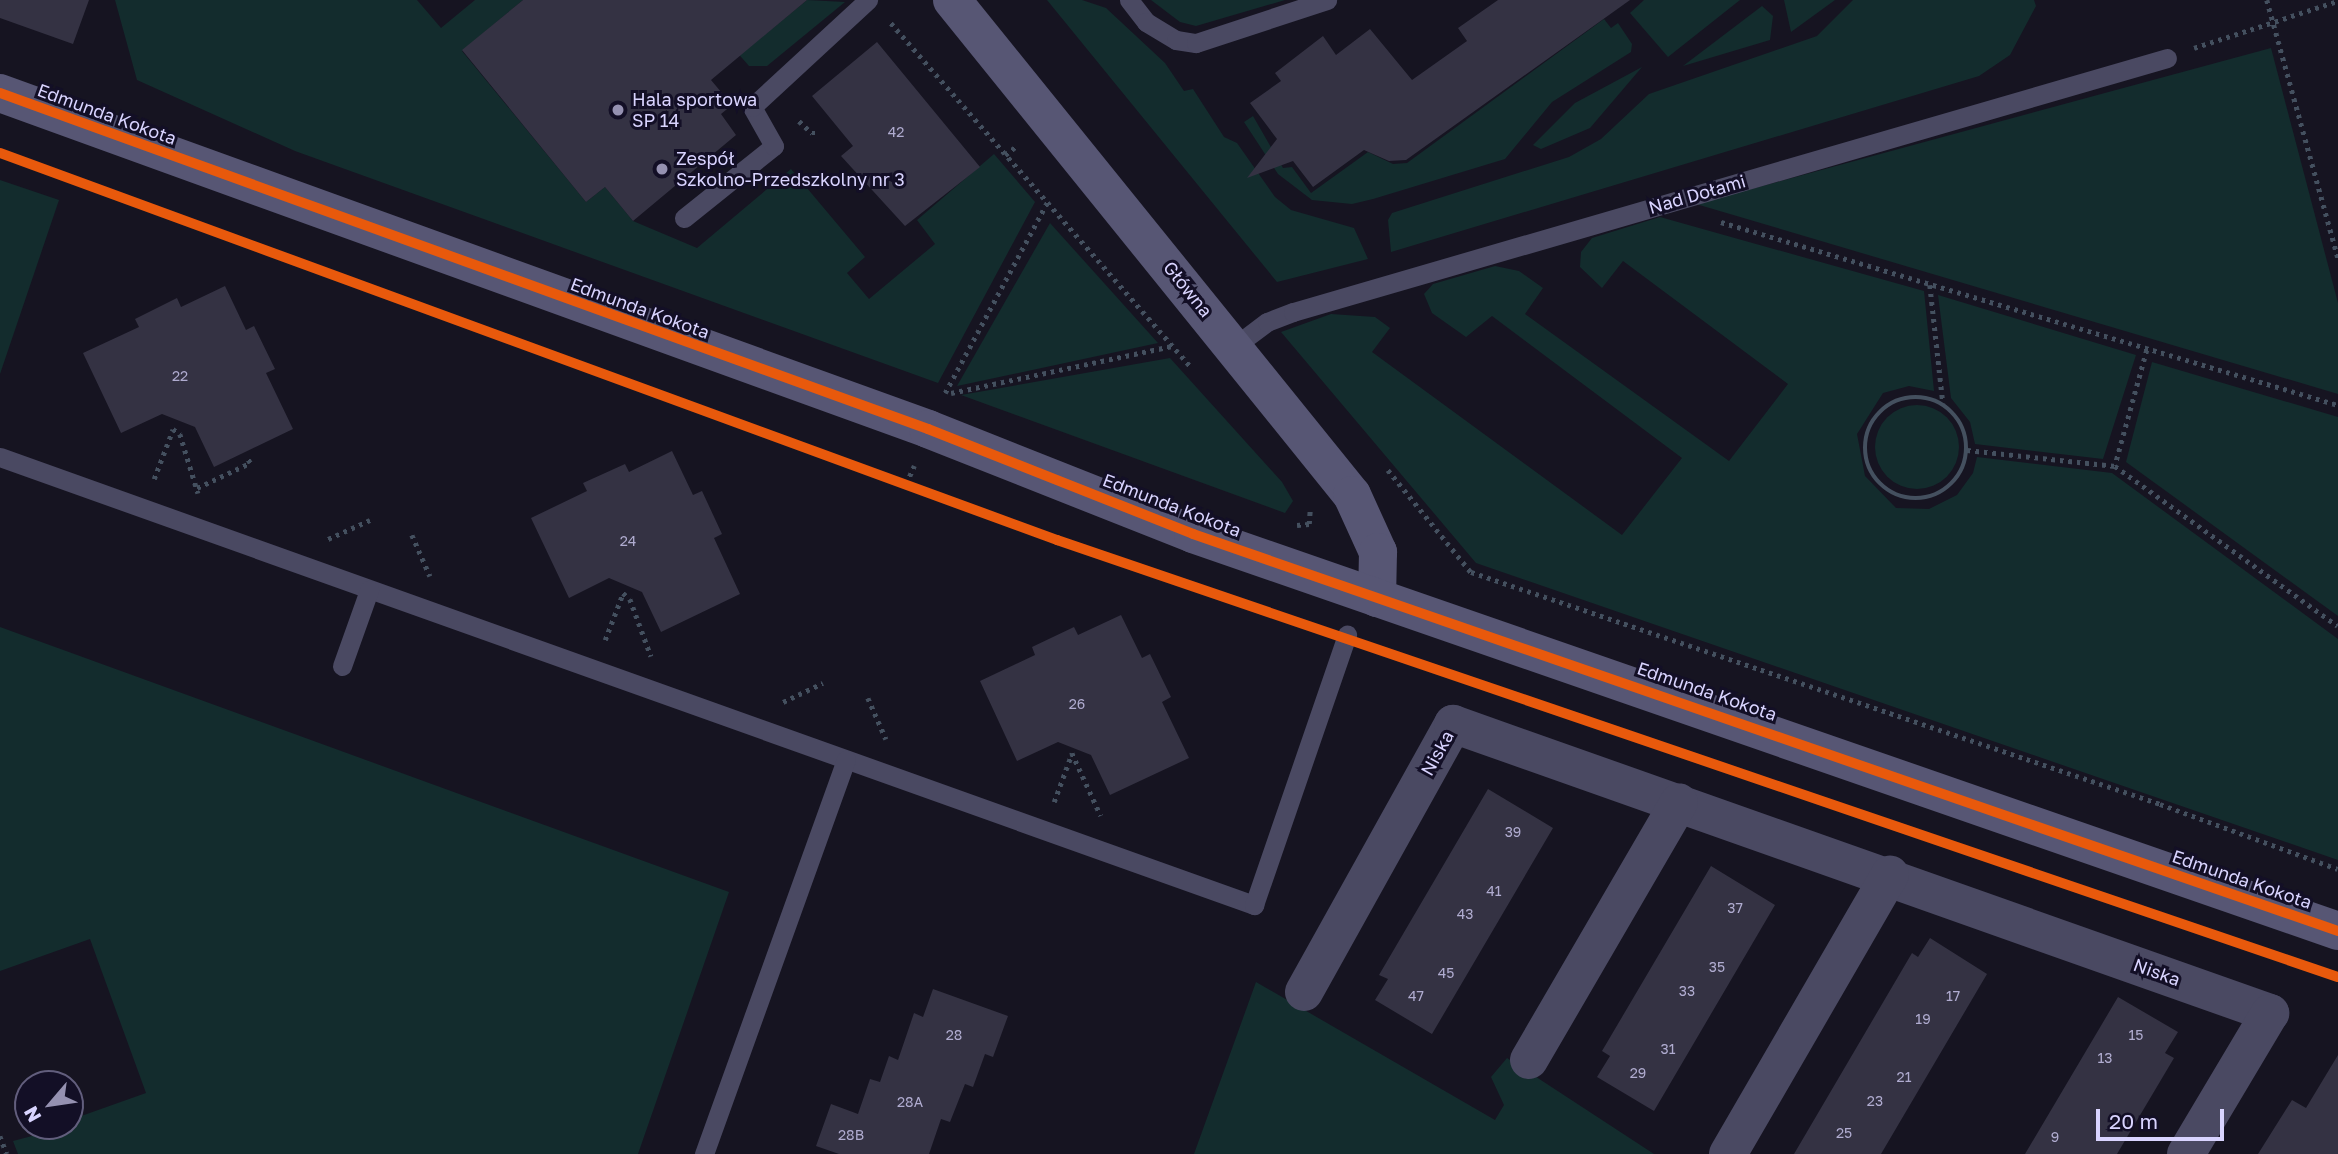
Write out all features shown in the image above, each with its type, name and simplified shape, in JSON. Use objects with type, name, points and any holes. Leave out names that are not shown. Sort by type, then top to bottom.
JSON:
[{"type":"street","name":"Główna","points":[[952,0],[1328,461],[1370,525],[1378,552],[1377,598]]},
{"type":"street","name":"Edmunda Kokota","points":[[0,93],[928,429],[1193,534],[2338,931]]},
{"type":"street","name":"Niska","points":[[1304,992],[1453,724],[1890,875],[2270,1013],[2186,1154]]},
{"type":"street","points":[[1529,1060],[1679,802]]},
{"type":"street","points":[[1728,1154],[1890,875]]},
{"type":"lane","points":[[1129,0],[1146,22],[1176,40],[1196,43],[1327,0]]},
{"type":"lane","points":[[684,218],[774,146],[752,107],[875,6]]},
{"type":"lane","name":"Nad Dołami","points":[[1235,346],[1267,322],[1293,312],[2167,58]]},
{"type":"lane","points":[[0,457],[1254,905],[1347,635]]},
{"type":"lane","points":[[342,666],[369,590]]},
{"type":"lane","points":[[704,1154],[846,760]]},
{"type":"path","points":[[2267,0],[2275,18],[2338,258]]},
{"type":"path","points":[[2167,58],[2275,18],[2338,1]]},
{"type":"path","points":[[875,6],[1199,376]]},
{"type":"path","points":[[944,395],[1047,202]]},
{"type":"path","points":[[1661,204],[2338,405]]},
{"type":"path","points":[[1930,285],[1943,404],[1961,424],[1967,450],[1956,481],[1927,498],[1894,494],[1870,471],[1867,433],[1881,411],[1905,398],[1943,404]]},
{"type":"path","points":[[944,395],[1172,345]]},
{"type":"path","points":[[2115,466],[2147,350]]},
{"type":"path","points":[[944,395],[957,400]]},
{"type":"path","points":[[157,472],[173,429],[180,434],[200,504]]},
{"type":"path","points":[[1967,450],[2115,466],[2338,626]]},
{"type":"path","points":[[197,488],[250,463],[246,456]]},
{"type":"path","points":[[1385,467],[1471,572],[2160,804],[2338,869]]},
{"type":"path","points":[[1282,520],[1309,524],[1312,514],[1307,505]]},
{"type":"path","points":[[341,533],[370,520]]},
{"type":"path","points":[[412,535],[432,587]]},
{"type":"path","points":[[607,637],[623,593],[630,599],[653,666],[640,661]]},
{"type":"path","points":[[799,694],[824,683]]},
{"type":"path","points":[[868,698],[890,751]]},
{"type":"path","points":[[1056,797],[1072,753],[1105,828]]},
{"type":"path","points":[[1052,809],[1062,813]]},
{"type":"path","points":[[0,1136],[7,1154]]},
{"type":"green space","points":[[115,0],[417,0],[441,28],[475,0],[523,0],[462,51],[586,202],[605,187],[633,221],[697,248],[791,169],[865,257],[847,273],[869,299],[935,244],[917,220],[994,154],[1035,202],[938,383],[295,151],[137,80]]},
{"type":"green space","points":[[807,0],[845,2],[767,66],[749,66],[728,42],[746,50]]},
{"type":"green space","points":[[1047,0],[1082,0],[1106,8],[1165,63],[1184,91],[1193,89],[1224,137],[1237,143],[1275,197],[1291,210],[1354,228],[1368,259],[1277,282]]},
{"type":"green space","points":[[1151,0],[1285,0],[1196,26],[1180,22]]},
{"type":"green space","points":[[1644,0],[1740,0],[1668,57],[1630,13]]},
{"type":"green space","points":[[1784,0],[1835,0],[1791,32]]},
{"type":"green space","points":[[1853,0],[2034,0],[2036,6],[2010,55],[1979,76],[1391,252],[1388,220],[1392,213],[1569,157],[1601,139],[1649,94],[1817,36]]},
{"type":"green space","points":[[1762,6],[1773,16],[1770,40],[1683,66]]},
{"type":"green space","points":[[1604,19],[1611,28],[1618,23],[1632,44],[1631,52],[1552,102],[1505,159],[1373,199],[1352,204],[1312,200],[1278,174],[1244,122],[1253,116],[1283,168],[1292,167],[1311,193],[1368,152],[1393,164],[1407,163]]},
{"type":"green space","points":[[2271,48],[2338,303],[2338,394],[1696,204]]},
{"type":"green space","points":[[1642,67],[1590,128],[1541,149],[1533,145],[1575,103]]},
{"type":"green space","points":[[0,180],[59,200],[0,374]]},
{"type":"green space","points":[[1660,217],[1924,291],[1934,391],[1909,386],[1883,393],[1857,434],[1865,476],[1896,508],[1929,509],[1957,495],[1973,473],[1977,457],[2112,473],[2338,639],[2338,860],[1476,563],[1281,332],[1331,314],[1375,317],[1390,328],[1372,352],[1622,535],[1682,458],[1492,316],[1466,337],[1432,313],[1424,294],[1433,284],[1495,266],[1519,271],[1543,288],[1525,314],[1729,461],[1788,384],[1623,261],[1602,288],[1580,267],[1581,252],[1592,238]]},
{"type":"green space","points":[[1050,223],[1158,343],[957,386]]},
{"type":"green space","points":[[1938,295],[2136,355],[2103,459],[1975,444],[1970,422],[1951,398]]},
{"type":"green space","points":[[1170,358],[1282,482],[1293,501],[1285,513],[961,395]]},
{"type":"green space","points":[[2152,362],[2338,417],[2338,616],[2126,462]]},
{"type":"green space","points":[[1917,405],[1933,408],[1947,417],[1956,431],[1959,447],[1956,463],[1947,477],[1933,486],[1917,489],[1901,486],[1887,477],[1878,463],[1875,447],[1878,431],[1887,417],[1901,408]]},
{"type":"green space","points":[[0,627],[729,892],[638,1154],[18,1154],[13,1141],[17,1140],[84,1140],[84,1115],[146,1093],[90,939],[0,971]]},
{"type":"green space","points":[[1256,982],[1495,1120],[1504,1105],[1491,1077],[1507,1058],[1654,1154],[1194,1154]]},
{"type":"building","points":[[0,0],[89,0],[73,44],[0,18]]},
{"type":"building","name":"Hala sportowa SP 14","points":[[523,0],[807,0],[711,80],[732,105],[721,114],[736,135],[633,221],[605,187],[586,202],[462,50]]},
{"type":"building","points":[[1498,0],[1630,0],[1406,160],[1389,161],[1364,150],[1313,187],[1293,161],[1247,178],[1277,139],[1250,103],[1281,81],[1275,73],[1323,36],[1336,55],[1370,29],[1412,80],[1467,41],[1458,28]]},
{"type":"building","points":[[877,42],[980,167],[905,226],[841,156],[853,146],[812,96]]},
{"type":"building","points":[[225,286],[246,330],[254,326],[275,369],[266,373],[293,429],[214,467],[195,427],[162,414],[121,433],[83,353],[139,327],[135,319],[177,298],[181,307]]},
{"type":"building","points":[[672,451],[693,495],[702,491],[722,534],[714,538],[740,594],[661,632],[642,592],[609,578],[569,598],[531,518],[587,491],[583,483],[625,464],[629,472]]},
{"type":"building","points":[[1121,615],[1142,658],[1150,654],[1171,697],[1162,702],[1189,758],[1110,795],[1091,755],[1058,742],[1017,761],[980,681],[1035,655],[1032,647],[1074,627],[1078,635]]},
{"type":"building","points":[[1488,789],[1553,828],[1432,1034],[1375,1000],[1388,979],[1379,975]]},
{"type":"building","points":[[1711,866],[1775,905],[1654,1111],[1597,1077],[1610,1056],[1602,1051]]},
{"type":"building","points":[[1930,938],[1987,974],[1881,1154],[1794,1154],[1912,953],[1918,957]]},
{"type":"building","points":[[933,989],[1008,1016],[993,1057],[985,1054],[973,1087],[965,1084],[950,1122],[941,1119],[929,1154],[839,1154],[816,1146],[831,1104],[858,1114],[870,1079],[880,1082],[889,1056],[898,1060],[914,1013],[923,1017]]},
{"type":"building","points":[[2118,997],[2178,1032],[2165,1053],[2174,1058],[2117,1154],[2025,1154]]},
{"type":"building","points":[[2338,1055],[2338,1154],[2258,1154],[2292,1100],[2306,1108]]},
{"type":"cycle path","points":[[0,93],[928,429],[1193,534],[2338,931]]},
{"type":"cycle path","points":[[0,153],[1057,540],[2338,977]]},
{"type":"place","name":"Hala sportowa SP 14","points":[[618,110]]},
{"type":"place","name":"Zespół Szkolno-Przedszkolny nr 3","points":[[662,169]]}]
